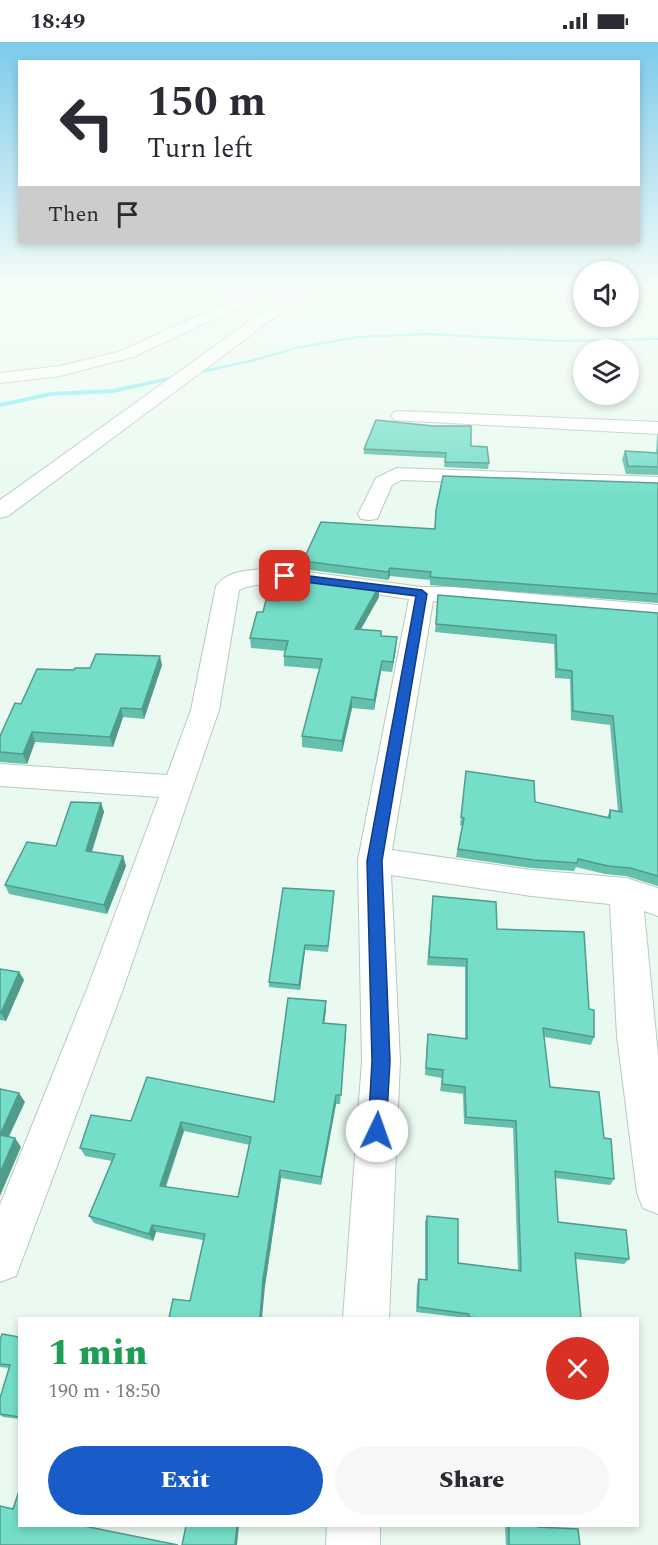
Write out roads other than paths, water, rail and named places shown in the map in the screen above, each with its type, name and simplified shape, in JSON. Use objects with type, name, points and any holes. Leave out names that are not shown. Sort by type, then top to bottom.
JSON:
[{"type":"highway","points":[[0,511],[215,355]]},
{"type":"street","points":[[0,378],[60,371],[123,355]]},
{"type":"street","points":[[400,416],[658,428]]},
{"type":"street","points":[[369,514],[383,482],[397,474],[658,483]]},
{"type":"street","points":[[0,1260],[105,989],[205,710],[228,586],[244,578],[285,576],[422,594],[452,594],[658,612]]},
{"type":"street","points":[[366,1317],[381,1061],[374,861],[422,594]]},
{"type":"street","points":[[0,775],[177,787]]},
{"type":"street","points":[[374,861],[642,897],[636,1036],[658,1193]]},
{"type":"street","points":[[353,1545],[354,1527]]},
{"type":"waterway","points":[[0,405],[51,394],[113,391],[272,355]]}]
